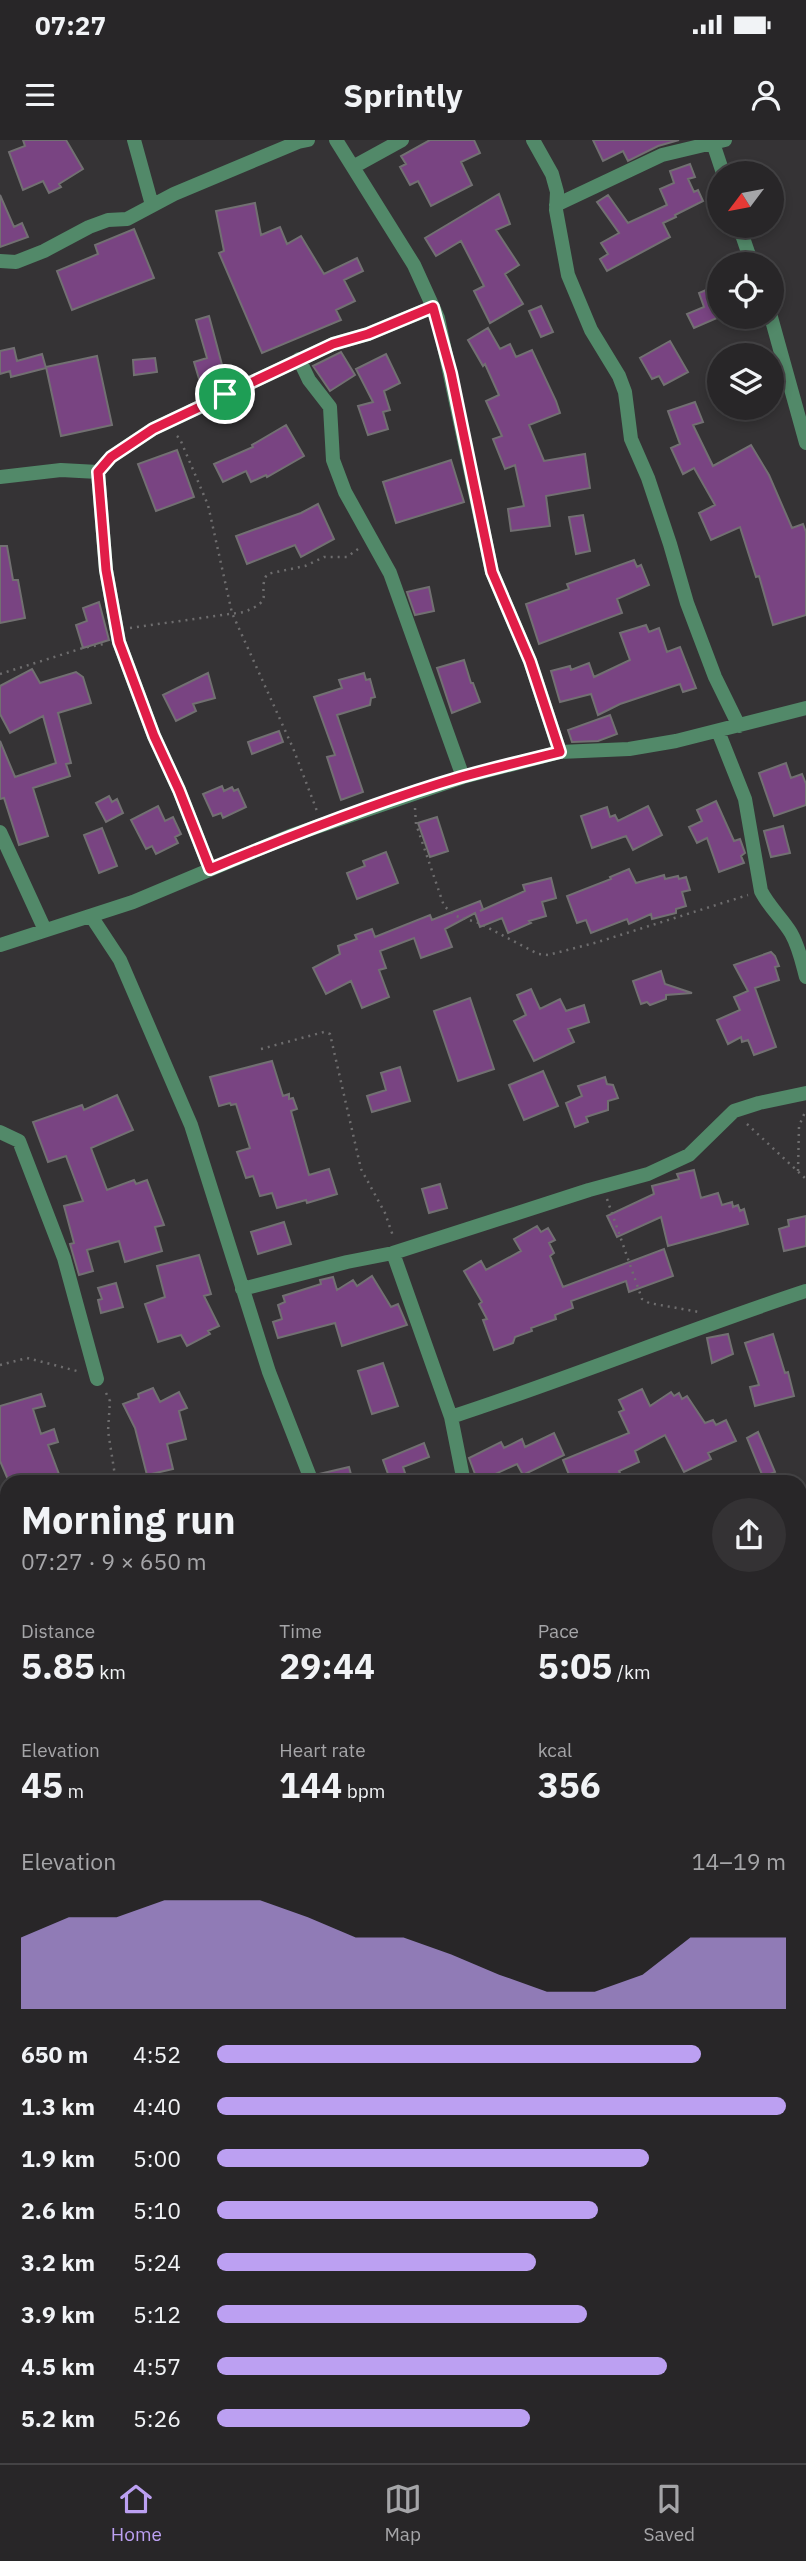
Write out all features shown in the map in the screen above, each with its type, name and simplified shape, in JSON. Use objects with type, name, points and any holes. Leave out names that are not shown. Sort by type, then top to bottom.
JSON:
[{"type":"street","points":[[134,140],[152,205]]},
{"type":"street","points":[[0,261],[16,262],[44,251],[89,227],[108,220],[127,219],[152,205],[308,140]]},
{"type":"street","points":[[353,167],[402,140]]},
{"type":"street","points":[[533,140],[552,173],[561,247],[568,275],[591,330],[619,376],[625,392],[631,439],[648,478],[687,603],[711,667],[739,726]]},
{"type":"street","points":[[334,141],[414,265],[433,307],[451,373],[492,572],[530,661],[560,752]]},
{"type":"street","points":[[556,205],[650,160],[716,141],[720,161]]},
{"type":"street","points":[[210,869],[154,736],[118,636],[106,570],[98,472],[111,457],[162,425],[333,344],[368,334],[433,307]]},
{"type":"street","points":[[774,329],[806,443]]},
{"type":"street","points":[[299,359],[309,380],[330,407],[332,460],[345,492],[390,573],[463,777]]},
{"type":"street","points":[[0,477],[61,470],[98,472]]},
{"type":"street","points":[[0,945],[91,916],[322,824],[463,777],[560,752],[629,749],[718,732],[806,708]]},
{"type":"street","points":[[718,732],[745,799],[761,891],[791,933],[806,977]]},
{"type":"street","points":[[0,832],[45,930]]},
{"type":"street","points":[[91,916],[120,960],[191,1125],[269,1372],[309,1475]]},
{"type":"street","points":[[242,1289],[396,1252],[648,1174],[689,1155],[734,1111],[806,1093]]},
{"type":"street","points":[[0,1132],[19,1142],[64,1258],[97,1379]]},
{"type":"street","points":[[396,1252],[451,1417],[463,1475]]},
{"type":"street","points":[[451,1417],[569,1377],[729,1316],[806,1291]]},
{"type":"path","points":[[162,425],[180,439],[208,505],[232,614],[293,748],[322,824]]},
{"type":"path","points":[[0,674],[118,636],[244,612],[265,598],[264,582],[267,574],[305,566],[324,556],[347,557],[370,537]]},
{"type":"path","points":[[416,792],[416,824],[444,906],[456,916],[479,923],[538,954],[548,955],[598,942],[761,891]]},
{"type":"path","points":[[261,1049],[324,1032],[330,1034],[361,1169],[385,1213],[396,1252]]},
{"type":"path","points":[[798,1171],[799,1126],[806,1110]]},
{"type":"path","points":[[734,1111],[806,1179]]},
{"type":"path","points":[[603,1186],[642,1299],[649,1303],[729,1316]]},
{"type":"path","points":[[0,1365],[27,1358],[69,1368],[97,1379],[110,1401],[108,1431],[115,1475]]},
{"type":"building","points":[[23,140],[66,140],[83,169],[49,193],[43,181],[23,190],[9,152],[25,146]]},
{"type":"building","points":[[430,140],[474,140],[480,153],[461,162],[472,185],[431,206],[418,181],[410,185],[400,167],[406,164],[401,156]]},
{"type":"building","points":[[593,140],[679,140],[658,146],[628,161],[623,151],[603,161]]},
{"type":"building","points":[[690,164],[695,177],[688,179],[694,192],[698,190],[703,201],[663,223],[670,237],[607,271],[600,259],[608,254],[601,243],[619,233],[597,202],[608,195],[628,223],[667,205],[660,189],[674,183],[670,171]]},
{"type":"building","points":[[499,194],[510,224],[496,230],[519,265],[505,274],[523,304],[490,323],[474,291],[484,286],[461,241],[436,256],[425,238]]},
{"type":"building","points":[[0,195],[14,227],[22,223],[28,237],[0,247]]},
{"type":"building","points":[[255,203],[261,235],[280,227],[287,244],[301,236],[324,274],[357,258],[363,271],[344,280],[355,301],[336,310],[341,320],[262,353],[219,253],[224,251],[216,211]]},
{"type":"building","points":[[134,229],[154,278],[72,310],[57,271],[98,254],[95,245]]},
{"type":"building","points":[[707,290],[707,322],[694,328],[687,314],[704,307],[699,293]]},
{"type":"building","points":[[541,306],[553,332],[541,337],[529,311]]},
{"type":"building","points":[[209,316],[225,376],[200,382],[194,362],[207,358],[196,320]]},
{"type":"building","points":[[488,328],[500,349],[510,344],[516,357],[532,350],[556,401],[560,413],[529,425],[544,461],[585,454],[590,488],[546,496],[550,526],[511,531],[508,509],[524,506],[515,465],[505,469],[493,439],[502,436],[486,401],[499,395],[485,364],[483,366],[468,340]]},
{"type":"building","points":[[670,341],[688,372],[664,385],[659,376],[652,379],[640,358]]},
{"type":"building","points":[[14,348],[17,361],[42,354],[46,368],[11,377],[10,371],[0,374],[0,351]]},
{"type":"building","points":[[341,352],[355,375],[330,391],[313,366]]},
{"type":"building","points":[[386,354],[400,383],[384,391],[390,410],[383,412],[388,429],[368,435],[358,406],[373,402],[356,369]]},
{"type":"building","points":[[97,356],[112,425],[61,436],[46,367]]},
{"type":"building","points":[[155,358],[157,372],[134,375],[133,360]]},
{"type":"building","points":[[695,402],[703,422],[693,425],[713,466],[751,445],[769,475],[792,528],[803,524],[806,532],[806,615],[773,625],[759,576],[756,577],[740,527],[711,540],[699,513],[715,505],[694,468],[683,474],[671,448],[680,444],[668,411]]},
{"type":"building","points":[[286,425],[304,456],[267,477],[266,475],[251,482],[246,471],[223,482],[214,464],[253,447],[252,445]]},
{"type":"building","points":[[177,450],[194,497],[156,511],[138,464]]},
{"type":"building","points":[[451,460],[464,502],[396,523],[383,482]]},
{"type":"building","points":[[318,504],[334,539],[301,557],[295,545],[247,564],[236,536],[301,513]]},
{"type":"building","points":[[583,515],[590,551],[576,554],[569,517]]},
{"type":"building","points":[[0,546],[7,546],[13,580],[18,580],[25,618],[0,623]]},
{"type":"building","points":[[634,560],[637,567],[641,565],[649,585],[617,599],[622,613],[539,644],[526,604],[569,589],[567,584]]},
{"type":"building","points":[[429,587],[434,611],[415,615],[407,592]]},
{"type":"building","points":[[99,602],[109,640],[83,648],[76,625],[87,621],[83,608]]},
{"type":"building","points":[[646,625],[649,632],[659,628],[667,652],[680,647],[696,688],[683,692],[680,684],[620,704],[598,715],[591,694],[560,702],[551,671],[570,666],[571,670],[589,663],[594,677],[630,660],[620,633]]},
{"type":"building","points":[[464,660],[480,702],[452,713],[437,668]]},
{"type":"building","points":[[32,669],[40,683],[76,672],[83,677],[91,703],[58,713],[71,763],[66,764],[70,776],[33,788],[48,836],[19,845],[4,798],[0,799],[0,741],[15,777],[56,763],[43,716],[10,733],[0,714],[0,686]]},
{"type":"building","points":[[208,673],[215,698],[193,704],[196,711],[176,721],[163,695]]},
{"type":"building","points":[[364,673],[366,680],[370,679],[375,697],[371,698],[370,705],[337,715],[363,792],[341,800],[327,757],[335,755],[314,697],[342,688],[339,680]]},
{"type":"building","points":[[610,715],[617,734],[598,741],[572,742],[568,730]]},
{"type":"building","points":[[279,731],[283,742],[252,754],[248,742]]},
{"type":"building","points":[[786,763],[791,778],[802,774],[806,784],[806,805],[774,816],[759,773]]},
{"type":"building","points":[[222,786],[224,791],[232,787],[234,791],[238,789],[246,807],[223,818],[221,813],[213,816],[203,794]]},
{"type":"building","points":[[109,796],[112,802],[117,799],[123,813],[106,822],[96,803]]},
{"type":"building","points":[[716,801],[734,841],[740,839],[745,853],[741,856],[744,863],[719,872],[707,838],[697,843],[689,827],[702,821],[697,810]]},
{"type":"building","points":[[158,806],[165,821],[173,817],[181,834],[175,837],[178,843],[156,854],[152,846],[146,849],[131,820]]},
{"type":"building","points":[[648,806],[662,835],[633,850],[626,836],[592,848],[581,816],[607,807],[610,817],[615,815],[618,821]]},
{"type":"building","points":[[437,817],[448,851],[430,857],[418,823]]},
{"type":"building","points":[[783,826],[790,853],[771,857],[764,831]]},
{"type":"building","points":[[102,828],[117,866],[99,873],[84,835]]},
{"type":"building","points":[[386,852],[398,883],[357,899],[347,873],[365,866],[363,861]]},
{"type":"building","points":[[629,869],[636,883],[664,875],[665,879],[686,877],[690,890],[682,892],[686,906],[676,909],[676,913],[652,919],[651,914],[629,924],[627,919],[591,933],[586,920],[577,923],[567,896]]},
{"type":"building","points":[[551,878],[556,898],[542,902],[546,916],[529,921],[531,923],[508,933],[502,918],[480,927],[475,913],[445,929],[452,947],[421,958],[414,938],[380,951],[386,968],[379,970],[389,997],[362,1008],[351,981],[326,994],[313,968],[340,954],[338,946],[357,939],[355,935],[372,929],[375,937],[430,915],[432,920],[480,901],[483,909],[480,911],[525,891],[523,885]]},
{"type":"building","points":[[771,952],[779,966],[775,967],[779,980],[755,988],[776,1047],[754,1055],[748,1040],[742,1042],[741,1037],[728,1044],[717,1020],[740,1010],[734,997],[748,991],[734,965]]},
{"type":"building","points":[[661,971],[665,984],[692,993],[666,995],[666,999],[650,1005],[647,1002],[641,1004],[633,981]]},
{"type":"building","points":[[531,989],[540,1009],[560,999],[566,1011],[584,1005],[589,1022],[568,1029],[574,1042],[534,1061],[514,1021],[526,1015],[517,995]]},
{"type":"building","points":[[470,998],[494,1069],[458,1081],[434,1011]]},
{"type":"building","points":[[272,1061],[283,1096],[289,1094],[289,1099],[293,1098],[297,1109],[291,1111],[309,1175],[329,1169],[337,1194],[277,1208],[272,1193],[260,1196],[253,1176],[246,1178],[237,1152],[250,1148],[236,1104],[219,1106],[210,1077]]},
{"type":"building","points":[[400,1067],[410,1101],[372,1112],[367,1096],[386,1090],[381,1073]]},
{"type":"building","points":[[543,1071],[558,1106],[524,1120],[509,1085]]},
{"type":"building","points":[[605,1077],[607,1084],[613,1085],[618,1098],[608,1101],[608,1110],[586,1117],[588,1122],[575,1127],[566,1103],[582,1096],[578,1086]]},
{"type":"building","points":[[117,1095],[133,1130],[91,1148],[107,1190],[134,1180],[136,1184],[147,1180],[164,1225],[155,1227],[162,1251],[125,1262],[119,1241],[87,1250],[93,1271],[79,1275],[70,1244],[74,1243],[64,1206],[83,1201],[66,1156],[48,1162],[33,1122],[82,1105],[84,1110]]},
{"type":"building","points":[[694,1170],[701,1198],[718,1193],[722,1205],[732,1202],[733,1207],[738,1205],[740,1211],[744,1209],[748,1224],[668,1246],[661,1217],[617,1237],[607,1216],[654,1194],[652,1186],[679,1179],[677,1174]]},
{"type":"building","points":[[440,1184],[447,1208],[429,1213],[422,1189]]},
{"type":"building","points":[[806,1216],[806,1246],[784,1251],[779,1229],[789,1226],[788,1220]]},
{"type":"building","points":[[284,1222],[291,1244],[258,1254],[251,1232]]},
{"type":"building","points":[[537,1226],[541,1232],[548,1228],[555,1240],[549,1243],[554,1253],[550,1256],[563,1287],[664,1249],[673,1276],[629,1292],[626,1281],[571,1301],[573,1308],[555,1315],[556,1319],[531,1328],[532,1331],[515,1337],[513,1343],[494,1350],[483,1320],[487,1319],[479,1304],[482,1302],[464,1271],[481,1261],[486,1270],[521,1251],[514,1239]]},
{"type":"building","points":[[199,1255],[211,1294],[204,1296],[219,1326],[187,1346],[181,1335],[158,1342],[145,1304],[165,1297],[157,1266]]},
{"type":"building","points":[[372,1276],[391,1307],[398,1304],[407,1325],[342,1346],[335,1323],[278,1338],[273,1322],[282,1319],[278,1305],[285,1302],[283,1296],[321,1284],[320,1280],[333,1277],[337,1290],[353,1280],[357,1286]]},
{"type":"building","points":[[116,1283],[123,1307],[101,1313],[98,1300],[102,1299],[98,1288]]},
{"type":"building","points":[[728,1334],[733,1354],[712,1363],[707,1338]]},
{"type":"building","points":[[773,1334],[794,1396],[755,1406],[750,1387],[759,1385],[745,1343]]},
{"type":"building","points":[[383,1363],[398,1406],[372,1414],[358,1371]]},
{"type":"building","points":[[153,1388],[160,1402],[179,1392],[187,1408],[179,1411],[186,1439],[167,1444],[173,1469],[147,1475],[135,1428],[123,1404],[139,1398],[138,1394]]},
{"type":"building","points":[[642,1389],[650,1406],[671,1392],[674,1396],[679,1393],[682,1399],[687,1396],[705,1423],[713,1420],[716,1425],[726,1420],[736,1441],[708,1453],[711,1459],[684,1472],[665,1435],[635,1451],[639,1462],[619,1471],[621,1475],[569,1475],[563,1460],[629,1433],[619,1412],[624,1410],[619,1400]]},
{"type":"building","points":[[41,1394],[45,1406],[33,1409],[41,1434],[54,1429],[58,1442],[48,1445],[59,1475],[6,1475],[0,1461],[0,1406]]},
{"type":"building","points":[[758,1432],[775,1472],[762,1475],[747,1438]]},
{"type":"building","points":[[554,1433],[564,1455],[523,1475],[517,1464],[493,1475],[475,1475],[469,1458],[501,1442],[504,1448],[522,1439],[525,1447]]},
{"type":"building","points":[[424,1443],[429,1457],[403,1467],[406,1475],[388,1475],[383,1460]]},
{"type":"building","points":[[349,1467],[351,1475],[319,1475]]},
{"type":"route","points":[[433,307],[451,373],[489,562],[530,661],[560,752],[463,777],[379,804],[210,869],[154,736],[119,642],[106,570],[98,472],[111,457],[153,429],[225,394],[333,344],[368,334],[433,307]]}]
